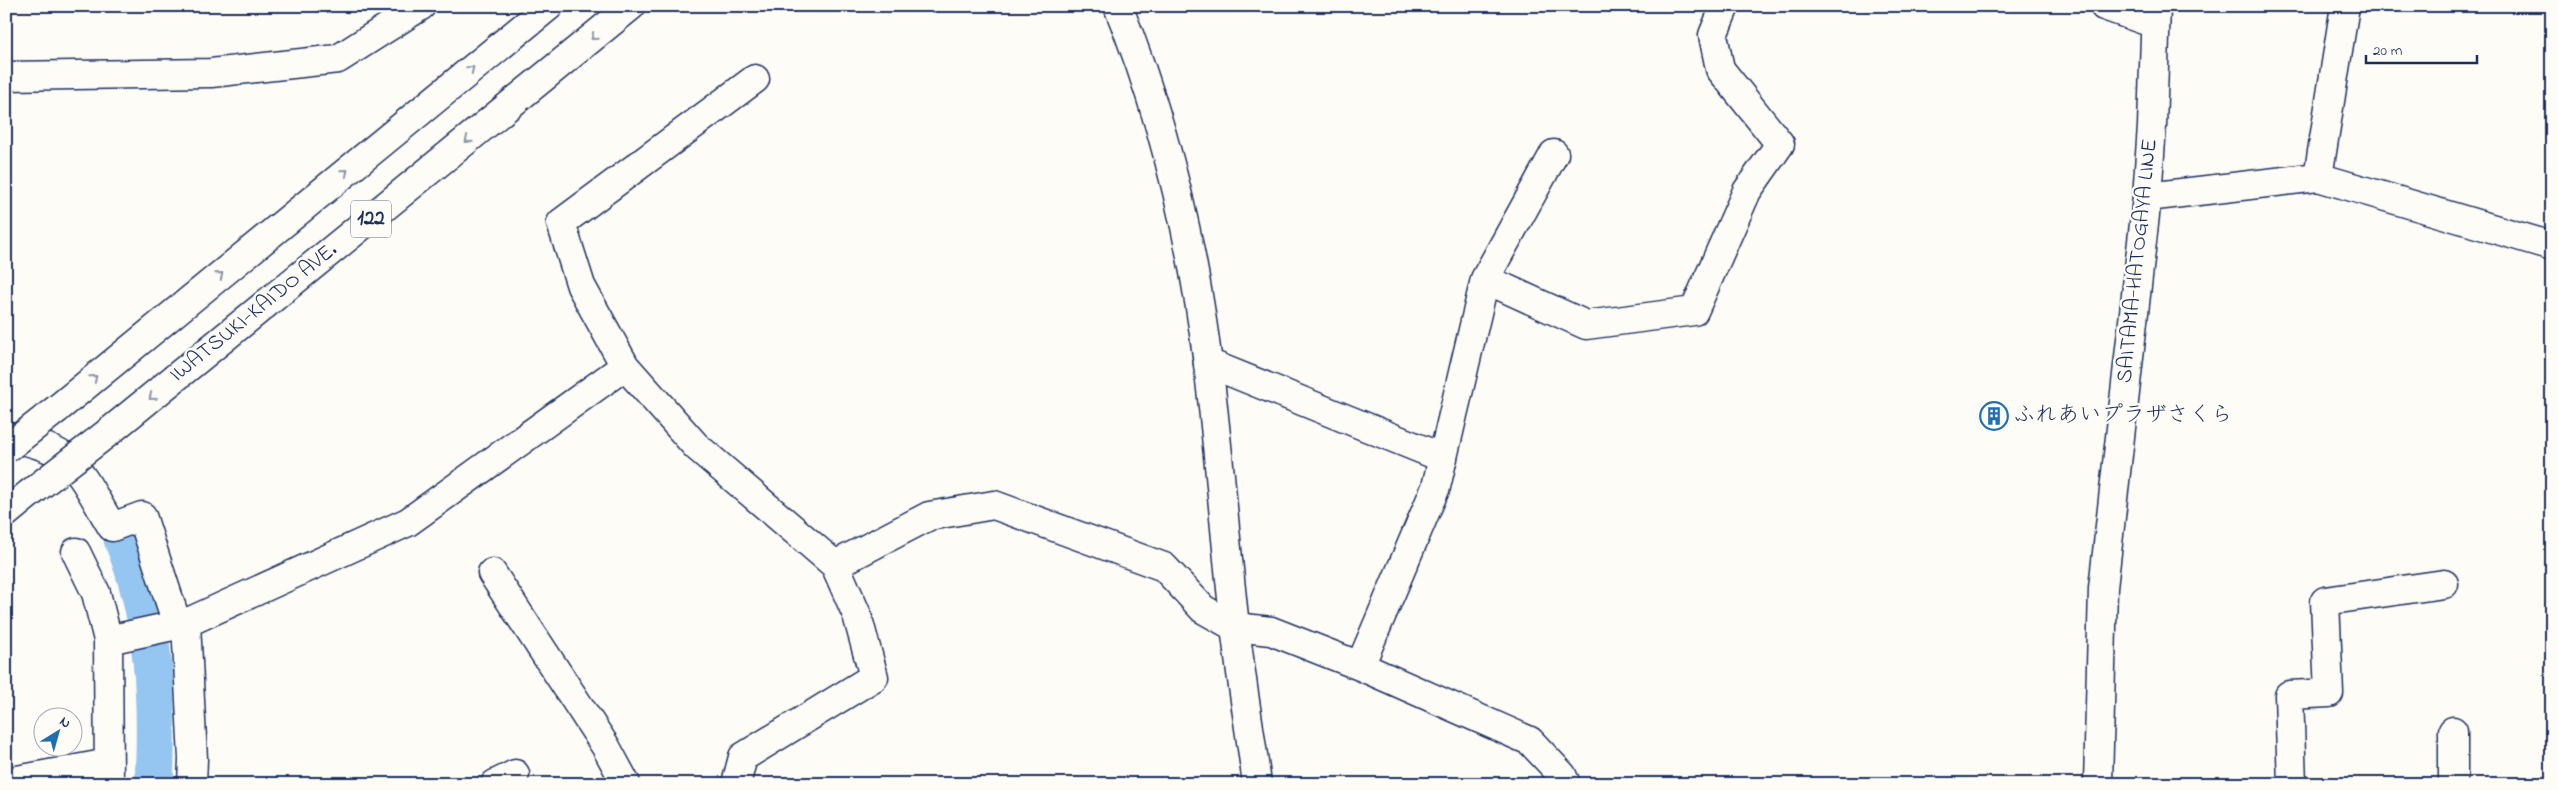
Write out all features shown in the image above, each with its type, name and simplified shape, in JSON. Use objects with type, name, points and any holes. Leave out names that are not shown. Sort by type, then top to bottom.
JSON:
[{"type":"main road","points":[[6,76],[211,73],[338,59],[422,6]]},
{"type":"main road","name":"122","points":[[6,449],[549,6]]},
{"type":"main road","name":"IWATSUKI-KAIDO AVE.","points":[[6,513],[110,431],[631,6]]},
{"type":"main road","points":[[1118,6],[1137,53],[1179,198],[1193,267],[1208,364],[1235,627],[1257,784]]},
{"type":"main road","points":[[1485,279],[1586,325],[1694,311],[1747,191],[1780,144],[1720,69],[1713,35],[1725,6]]},
{"type":"main road","points":[[2104,6],[2155,15]]},
{"type":"main road","points":[[2318,177],[2345,6]]},
{"type":"main road","name":"SAITAMA-HATOGAYA LINE","points":[[2098,784],[2103,588],[2147,196],[2152,126],[2155,15]]},
{"type":"main road","points":[[736,784],[743,758],[874,677],[857,615],[835,565],[696,446],[625,366],[581,286],[561,223],[755,79]]},
{"type":"main road","points":[[1360,666],[1436,487],[1485,279],[1554,154]]},
{"type":"main road","points":[[2147,196],[2318,177],[2552,246]]},
{"type":"main road","points":[[1208,364],[1443,458]]},
{"type":"main road","points":[[108,640],[182,624],[408,522],[625,366]]},
{"type":"main road","points":[[6,436],[36,443],[65,458],[82,478],[112,527],[142,516],[182,624],[193,759],[192,784]]},
{"type":"main road","points":[[835,565],[929,516],[994,505],[1164,567],[1203,609],[1235,627],[1271,632],[1360,666],[1530,742],[1562,775],[1566,784]]},
{"type":"main road","points":[[6,782],[109,773],[108,640],[96,593],[76,552]]},
{"type":"main road","points":[[492,573],[606,747],[626,784]]},
{"type":"main road","points":[[2292,784],[2288,694],[2329,693],[2325,601],[2444,584]]},
{"type":"main road","points":[[2453,731],[2453,784]]},
{"type":"waterway","points":[[123,539],[142,599],[152,660],[155,722],[154,784]]},
{"type":"place","name":"ふれあいプラザさくら","points":[[1994,416]]}]
